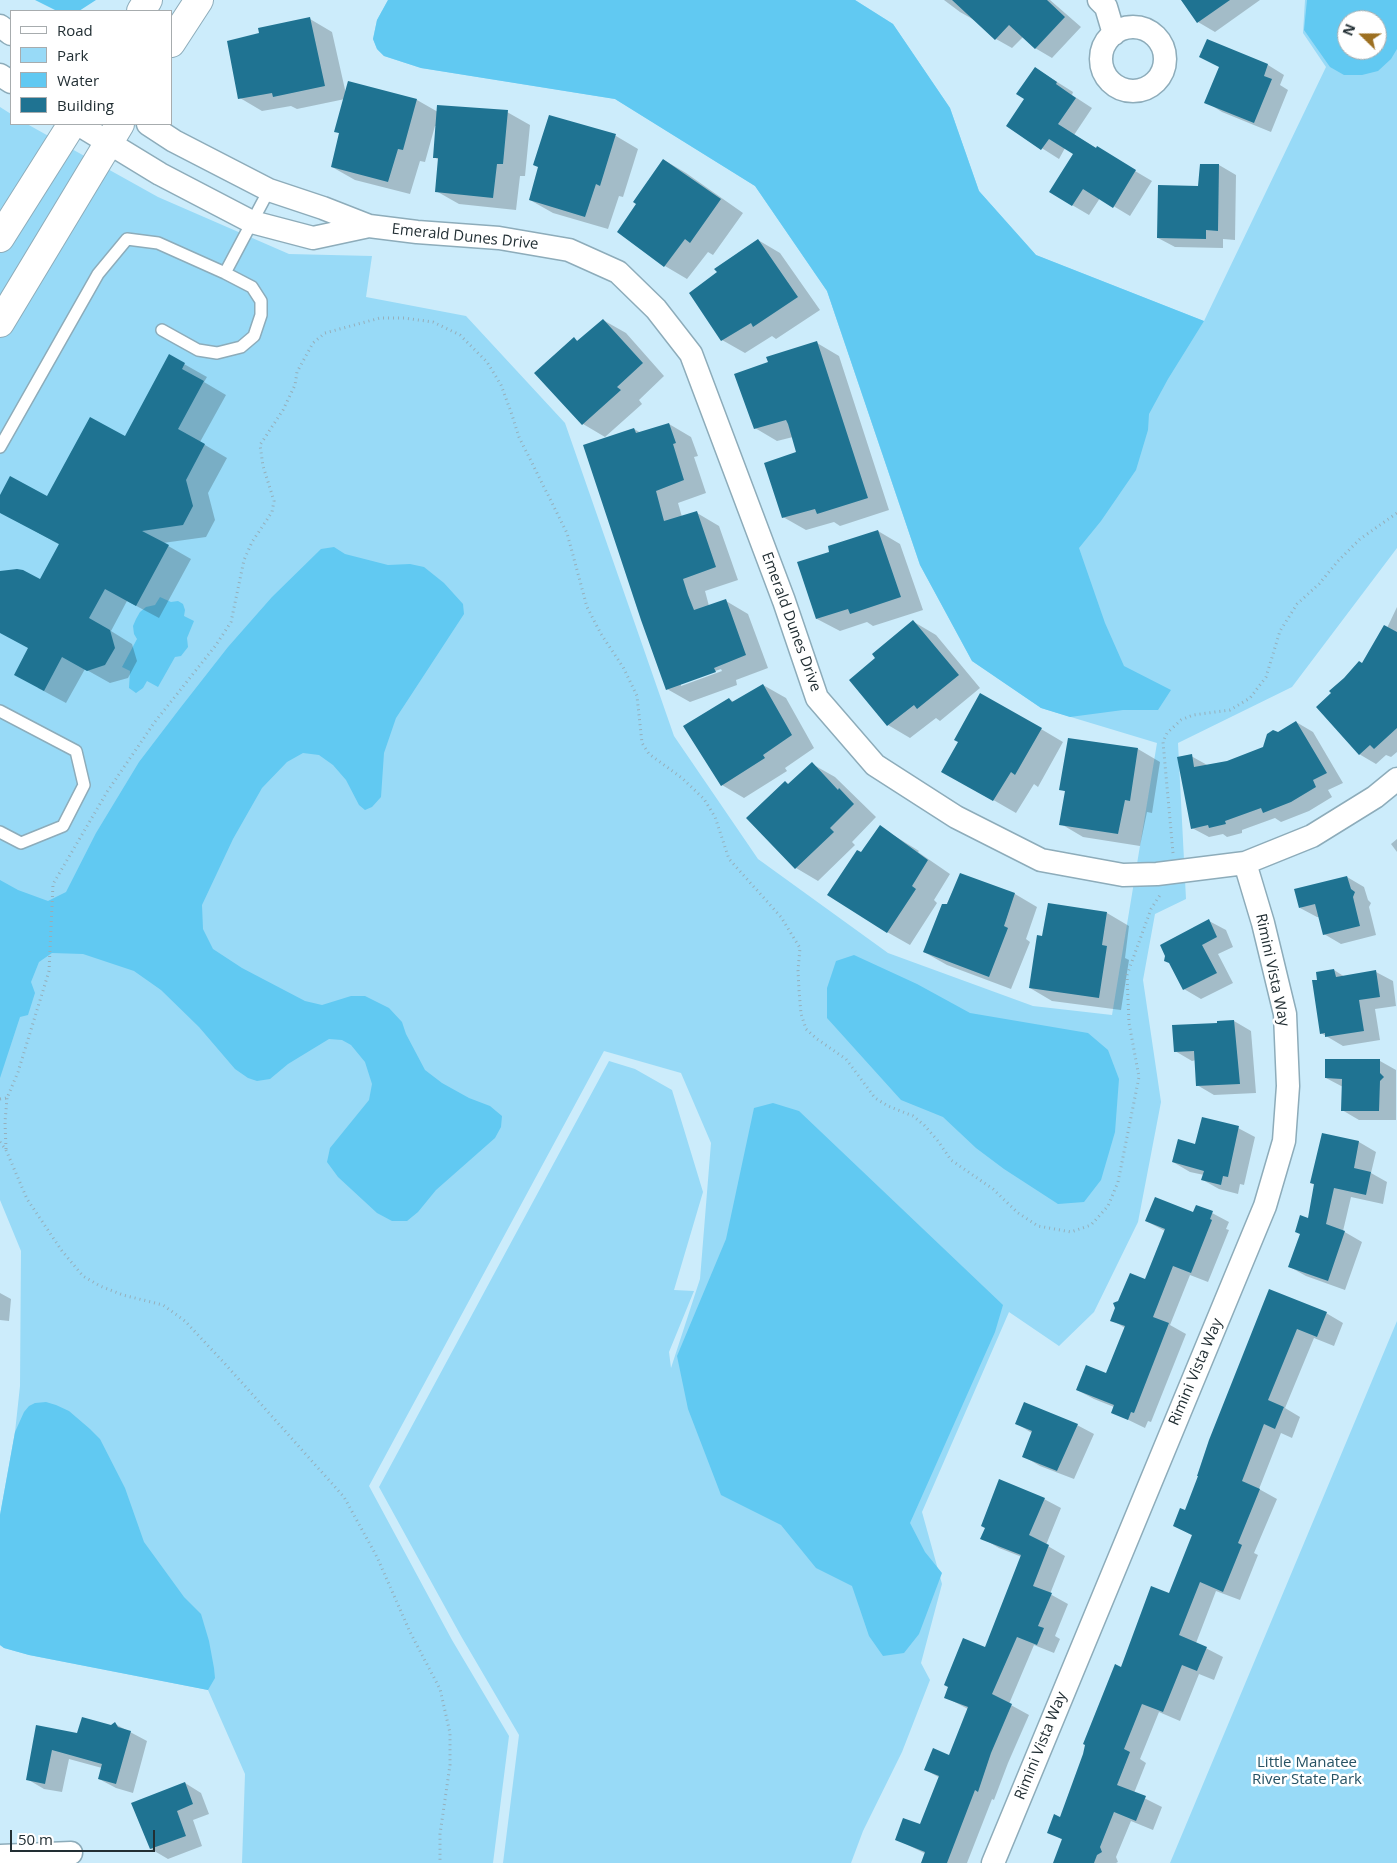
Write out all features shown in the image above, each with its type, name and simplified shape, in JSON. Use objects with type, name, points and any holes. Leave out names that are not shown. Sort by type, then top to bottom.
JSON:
[{"type":"street","points":[[172,41],[197,0]]},
{"type":"street","points":[[1099,0],[1106,7],[1114,34]]},
{"type":"street","points":[[0,238],[71,125]]},
{"type":"street","name":"Emerald Dunes Drive","points":[[82,125],[114,133],[160,174],[252,222],[313,238],[369,226]]},
{"type":"street","name":"Emerald Dunes Drive","points":[[149,125],[174,142],[269,190],[324,208],[369,226],[417,232],[499,238],[569,250],[618,272],[656,309],[691,354],[784,601],[817,698],[875,765],[956,817],[1041,860],[1123,875],[1175,872],[1245,863],[1312,836],[1375,797],[1397,779]]},
{"type":"street","points":[[0,323],[114,133]]},
{"type":"street","name":"Rimini Vista Way","points":[[993,1863],[1265,1206],[1284,1141],[1288,1086],[1285,1014],[1263,923],[1245,863]]},
{"type":"street","points":[[0,1856],[71,1853]]},
{"type":"lane","points":[[225,273],[269,190]]},
{"type":"lane","points":[[0,447],[98,274],[127,239],[158,243],[225,273],[252,287],[261,301],[261,315],[254,336],[241,347],[217,353],[198,350],[162,330]]},
{"type":"lane","points":[[0,711],[76,751],[84,785],[63,826],[21,843],[0,832]]},
{"type":"path","points":[[6,1150],[5,1122],[7,1098],[30,1036],[49,971],[53,884],[107,792],[154,723],[216,645],[231,622],[244,560],[252,542],[272,512],[274,501],[263,466],[260,444],[283,410],[295,384],[296,372],[313,343],[325,333],[380,318],[404,318],[433,322],[460,335],[487,362],[501,385],[512,412],[519,437],[567,533],[587,606],[601,634],[623,666],[637,696],[642,743],[649,754],[682,778],[704,800],[715,818],[729,859],[781,917],[800,948],[799,990],[801,1014],[806,1029],[846,1059],[875,1098],[888,1106],[913,1116],[938,1141],[951,1160],[993,1189],[1018,1213],[1038,1226],[1070,1232],[1091,1225],[1108,1206],[1118,1182],[1139,1077],[1129,1023],[1127,975],[1151,909],[1175,872],[1163,742],[1167,733],[1181,720],[1193,715],[1230,710],[1250,698],[1266,677],[1280,631],[1297,604],[1319,584],[1360,539],[1397,513]]},
{"type":"path","points":[[0,1099],[7,1098]]},
{"type":"path","points":[[0,1142],[6,1150],[27,1199],[62,1251],[83,1276],[100,1286],[123,1295],[163,1305],[185,1321],[228,1366],[344,1497],[376,1557],[410,1632],[440,1689],[450,1733],[450,1765],[440,1834],[440,1863]]},
{"type":"green space","points":[[388,0],[855,0],[893,24],[950,108],[979,191],[1036,255],[1204,321],[1326,67],[1303,33],[1305,0],[1397,0],[1397,548],[1292,687],[1178,743],[1186,899],[1155,914],[1143,980],[1161,1102],[1138,1222],[1094,1312],[1059,1346],[1009,1312],[922,1512],[942,1584],[921,1663],[930,1680],[902,1752],[863,1831],[851,1863],[503,1863],[519,1735],[461,1636],[379,1487],[609,1061],[635,1069],[672,1090],[703,1192],[674,1290],[694,1291],[669,1352],[671,1368],[700,1279],[711,1143],[681,1073],[604,1051],[369,1486],[452,1640],[509,1736],[493,1863],[242,1863],[245,1774],[208,1690],[29,1655],[4,1648],[0,1645],[0,1515],[15,1432],[20,1386],[21,1251],[0,1200],[0,107],[10,113],[10,125],[29,125],[158,197],[289,254],[372,256],[366,297],[466,316],[565,423],[674,736],[758,859],[888,953],[1033,1006],[1112,1015],[1157,743],[1041,708],[972,661],[920,565],[827,291],[755,186],[615,99],[421,68],[384,56],[377,49],[373,39],[377,20]]},
{"type":"green space","name":"Little Manatee River State Park","points":[[1397,1321],[1397,1863],[1170,1863]]},
{"type":"water","points":[[35,0],[96,0],[81,10],[55,10]]},
{"type":"water","points":[[388,0],[855,0],[893,24],[950,108],[979,191],[1036,255],[1204,321],[1149,414],[1148,430],[1136,470],[1101,521],[1079,548],[1105,623],[1124,666],[1171,690],[1158,710],[1123,710],[1070,717],[1041,708],[972,661],[920,565],[827,291],[755,186],[615,99],[421,68],[384,56],[377,49],[373,39],[377,20]]},
{"type":"water","points":[[1307,0],[1397,0],[1397,49],[1391,59],[1378,71],[1362,75],[1344,75],[1330,67],[1304,30]]},
{"type":"water","points":[[334,547],[345,554],[388,565],[410,564],[424,567],[444,583],[463,604],[464,614],[396,718],[384,753],[381,797],[372,807],[365,810],[359,805],[346,780],[333,765],[319,755],[303,753],[287,762],[262,788],[233,839],[202,905],[203,929],[213,949],[242,968],[305,1001],[322,1005],[351,996],[365,996],[389,1008],[402,1022],[406,1034],[425,1070],[442,1083],[469,1098],[490,1106],[502,1116],[501,1127],[495,1138],[436,1190],[418,1212],[407,1221],[392,1221],[377,1213],[338,1177],[327,1162],[330,1148],[369,1100],[372,1084],[365,1062],[351,1045],[342,1040],[329,1039],[288,1064],[270,1079],[257,1081],[248,1078],[235,1069],[199,1027],[161,990],[134,971],[83,954],[52,953],[39,962],[31,982],[35,993],[28,1015],[20,1017],[0,1078],[0,880],[18,890],[48,901],[66,892],[96,833],[139,762],[181,707],[228,647],[272,597],[321,549]]},
{"type":"water","points":[[160,597],[171,602],[178,601],[183,604],[184,616],[194,621],[187,638],[188,647],[181,656],[175,657],[158,687],[147,681],[143,688],[136,693],[129,688],[130,671],[122,667],[137,639],[133,626],[136,619],[146,607],[155,605]]},
{"type":"water","points":[[854,955],[917,984],[970,1013],[1088,1033],[1108,1050],[1119,1079],[1115,1132],[1101,1180],[1084,1202],[1058,1204],[1004,1169],[976,1148],[943,1117],[901,1100],[827,1018],[827,988],[836,961]]},
{"type":"water","points":[[773,1103],[799,1111],[1003,1305],[995,1332],[910,1523],[925,1552],[942,1573],[919,1634],[904,1653],[883,1656],[869,1636],[852,1586],[816,1568],[781,1525],[721,1495],[688,1409],[677,1356],[726,1239],[754,1108]]},
{"type":"water","points":[[46,1402],[69,1411],[100,1439],[125,1488],[144,1542],[184,1597],[201,1614],[209,1641],[215,1678],[208,1690],[29,1655],[4,1648],[0,1645],[0,1515],[15,1432],[24,1412],[29,1406],[35,1403]]},
{"type":"building","points":[[952,0],[1047,0],[1065,17],[1035,49],[1009,25],[995,40]]},
{"type":"building","points":[[1181,0],[1230,0],[1197,23]]},
{"type":"building","points":[[310,17],[325,86],[273,97],[272,93],[238,99],[227,41],[259,33],[258,28]]},
{"type":"building","points":[[1207,39],[1268,64],[1264,76],[1272,79],[1254,123],[1204,103],[1219,67],[1199,57]]},
{"type":"building","points":[[1035,67],[1076,98],[1058,124],[1136,170],[1113,208],[1083,189],[1072,206],[1049,192],[1073,154],[1049,139],[1041,150],[1006,126],[1024,99],[1016,94]]},
{"type":"building","points":[[348,81],[417,99],[403,150],[398,149],[388,182],[331,167],[339,133],[334,132]]},
{"type":"building","points":[[437,105],[508,110],[503,164],[497,164],[493,198],[435,192],[438,158],[433,158]]},
{"type":"building","points":[[549,115],[616,134],[600,186],[596,184],[585,217],[529,200],[538,167],[533,165]]},
{"type":"building","points":[[663,159],[721,199],[690,243],[685,239],[664,267],[617,232],[636,204],[633,202]]},
{"type":"building","points":[[1200,164],[1219,164],[1218,231],[1206,230],[1206,239],[1157,238],[1158,185],[1198,186]]},
{"type":"building","points":[[758,239],[798,297],[753,327],[751,323],[721,341],[689,293],[717,272],[714,269]]},
{"type":"building","points":[[603,319],[643,363],[617,387],[621,390],[582,425],[534,373],[574,337],[577,341]]},
{"type":"building","points":[[817,341],[868,498],[817,514],[815,509],[782,518],[764,463],[796,452],[788,424],[786,420],[754,429],[734,374],[768,362],[766,357]]},
{"type":"building","points":[[169,354],[185,363],[182,369],[204,381],[178,429],[205,444],[186,480],[193,506],[183,525],[142,531],[169,545],[136,606],[105,589],[89,618],[110,630],[115,648],[105,665],[87,671],[62,657],[44,691],[14,675],[28,648],[0,633],[0,571],[23,570],[40,579],[59,544],[0,513],[0,495],[10,476],[47,496],[90,417],[125,436]]},
{"type":"building","points":[[669,423],[676,443],[673,444],[684,480],[656,491],[664,521],[697,511],[716,567],[683,579],[688,595],[694,610],[726,599],[746,655],[714,668],[716,672],[666,690],[583,445],[634,428],[636,433]]},
{"type":"building","points":[[878,530],[901,597],[850,614],[848,609],[816,619],[797,562],[829,552],[828,546]]},
{"type":"building","points":[[913,620],[959,675],[917,709],[914,705],[887,726],[849,680],[875,658],[872,654]]},
{"type":"building","points":[[1384,625],[1397,632],[1397,728],[1374,749],[1370,745],[1359,755],[1316,707],[1359,661],[1362,663]]},
{"type":"building","points":[[763,684],[792,735],[763,755],[765,758],[721,786],[683,726],[729,698],[732,702]]},
{"type":"building","points":[[980,693],[1042,728],[1015,775],[1011,772],[993,801],[941,772],[958,742],[954,740]]},
{"type":"building","points":[[1296,721],[1327,773],[1313,780],[1316,787],[1291,802],[1263,813],[1261,808],[1225,821],[1226,824],[1209,828],[1208,825],[1191,829],[1177,757],[1192,754],[1194,767],[1227,761],[1263,747],[1267,734],[1273,730],[1278,732]]},
{"type":"building","points":[[1068,738],[1138,748],[1130,801],[1125,800],[1118,834],[1059,825],[1065,791],[1059,790]]},
{"type":"building","points":[[812,762],[854,804],[830,828],[834,832],[795,869],[746,818],[785,781],[788,784]]},
{"type":"building","points":[[880,825],[928,860],[912,886],[916,889],[887,933],[827,895],[857,850],[861,852]]},
{"type":"building","points":[[960,873],[1015,893],[1004,926],[1008,928],[989,977],[923,952],[942,904],[947,904]]},
{"type":"building","points":[[1347,876],[1351,889],[1355,892],[1353,897],[1360,926],[1323,935],[1315,904],[1299,908],[1294,889]]},
{"type":"building","points":[[1048,903],[1107,912],[1102,945],[1107,946],[1099,998],[1029,988],[1037,935],[1042,936]]},
{"type":"building","points":[[1209,919],[1217,937],[1202,945],[1217,973],[1183,990],[1169,963],[1164,961],[1165,956],[1160,945]]},
{"type":"building","points":[[1334,969],[1336,977],[1376,970],[1380,997],[1359,1000],[1364,1031],[1325,1037],[1325,1033],[1320,1034],[1312,980],[1317,980],[1316,972]]},
{"type":"building","points":[[1234,1020],[1240,1084],[1196,1086],[1194,1051],[1174,1052],[1172,1025],[1217,1023],[1217,1021]]},
{"type":"building","points":[[1325,1059],[1380,1059],[1380,1073],[1384,1077],[1380,1081],[1379,1111],[1341,1111],[1342,1079],[1325,1078]]},
{"type":"building","points":[[1202,1117],[1239,1126],[1228,1177],[1223,1176],[1221,1185],[1201,1180],[1204,1171],[1172,1162],[1178,1139],[1195,1144]]},
{"type":"building","points":[[1322,1133],[1359,1141],[1354,1168],[1371,1172],[1366,1195],[1334,1188],[1326,1224],[1345,1231],[1328,1281],[1288,1267],[1300,1234],[1295,1232],[1300,1215],[1308,1218],[1314,1184],[1310,1183]]},
{"type":"building","points":[[1155,1197],[1193,1212],[1196,1205],[1213,1211],[1210,1219],[1212,1220],[1191,1273],[1173,1266],[1153,1317],[1169,1323],[1134,1413],[1131,1412],[1128,1420],[1111,1413],[1114,1405],[1076,1390],[1086,1365],[1106,1373],[1125,1326],[1110,1321],[1115,1308],[1113,1303],[1118,1301],[1130,1273],[1145,1279],[1165,1229],[1145,1221]]},
{"type":"building","points":[[1269,1289],[1327,1312],[1317,1337],[1297,1329],[1268,1400],[1284,1407],[1275,1429],[1264,1424],[1242,1481],[1260,1489],[1238,1543],[1242,1545],[1223,1592],[1200,1582],[1179,1635],[1207,1647],[1197,1671],[1182,1665],[1163,1712],[1142,1704],[1124,1749],[1130,1752],[1117,1785],[1146,1796],[1136,1821],[1114,1812],[1100,1847],[1102,1852],[1097,1855],[1094,1863],[1053,1863],[1062,1839],[1047,1833],[1054,1814],[1060,1817],[1083,1754],[1085,1745],[1083,1744],[1115,1664],[1121,1667],[1151,1586],[1169,1593],[1192,1535],[1173,1526],[1180,1508],[1185,1510],[1209,1440]]},
{"type":"building","points":[[1024,1402],[1078,1424],[1057,1471],[1022,1457],[1032,1431],[1015,1424]]},
{"type":"building","points":[[999,1479],[1045,1498],[1029,1535],[1049,1545],[1033,1586],[1052,1593],[1038,1626],[1044,1628],[1037,1645],[1017,1637],[992,1694],[1012,1704],[991,1753],[978,1792],[975,1790],[947,1863],[921,1863],[925,1852],[895,1840],[903,1818],[920,1824],[939,1776],[924,1770],[933,1748],[949,1755],[968,1707],[944,1698],[948,1687],[944,1685],[963,1638],[985,1647],[1021,1555],[980,1539],[985,1528],[981,1526]]},
{"type":"building","points":[[82,1717],[111,1725],[115,1722],[118,1727],[131,1731],[116,1784],[98,1779],[102,1764],[52,1750],[45,1784],[26,1780],[36,1725],[77,1733]]},
{"type":"building","points":[[185,1782],[193,1804],[177,1811],[186,1836],[150,1849],[131,1803]]}]
